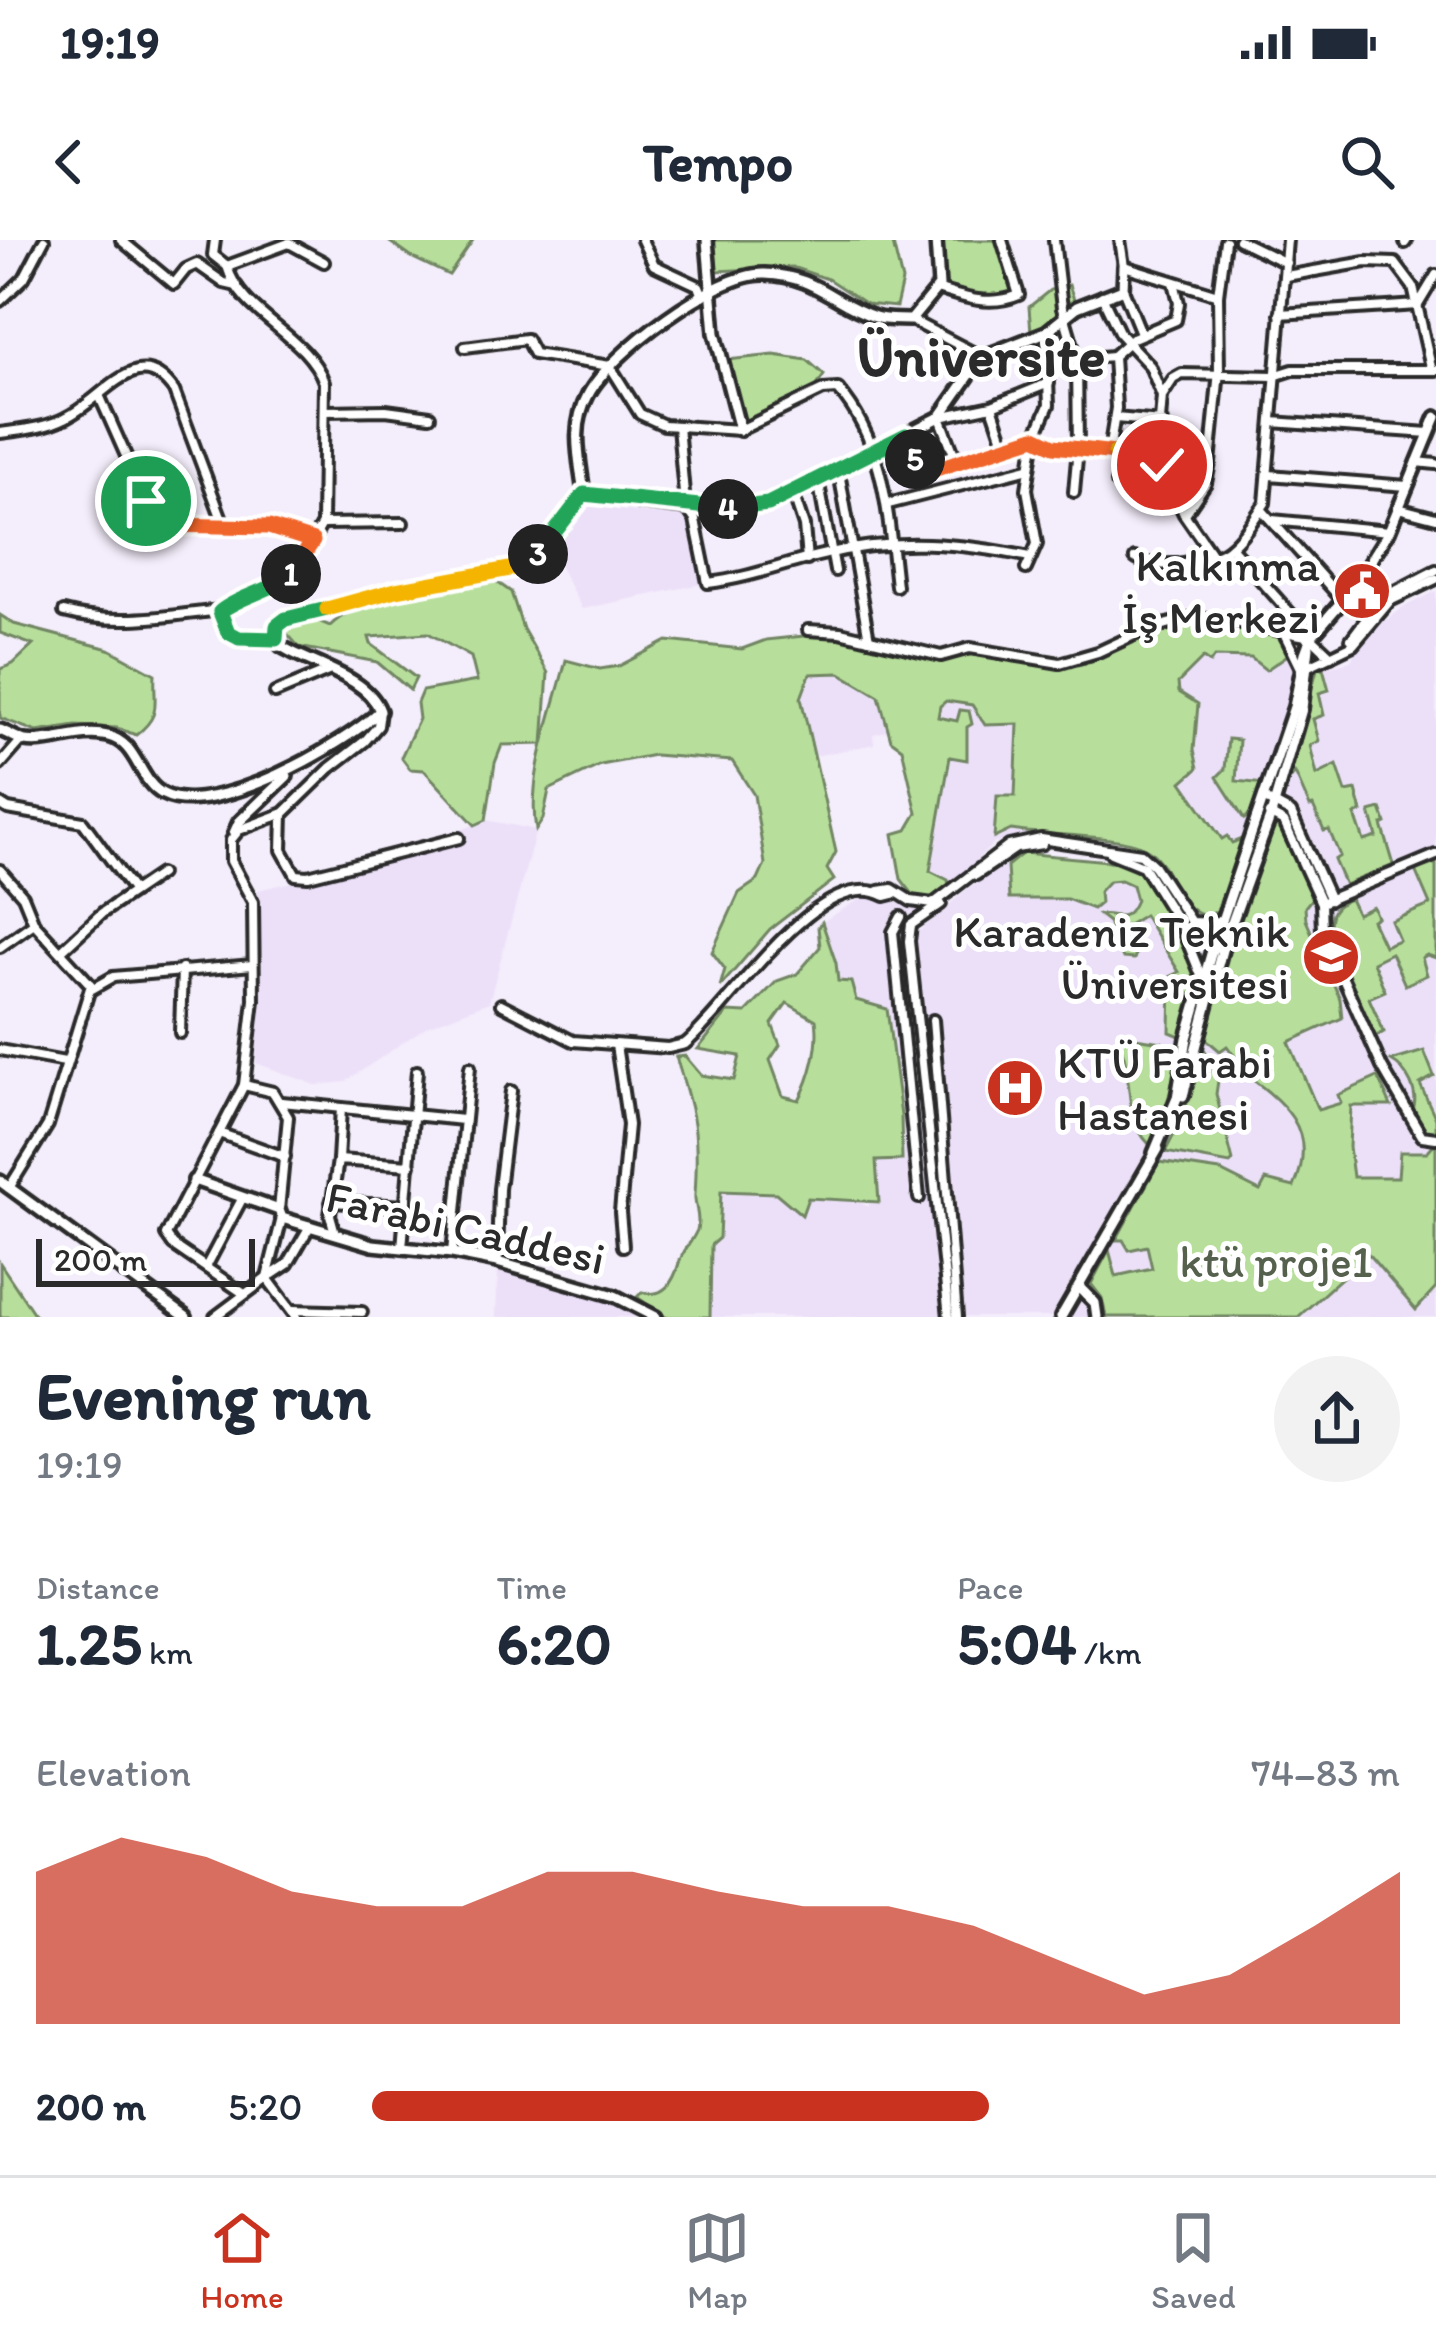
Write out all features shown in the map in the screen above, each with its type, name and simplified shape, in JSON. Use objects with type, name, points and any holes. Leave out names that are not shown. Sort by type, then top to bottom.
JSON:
[{"type":"street","points":[[0,301],[24,278],[44,240]]},
{"type":"street","points":[[121,240],[174,284],[197,264],[224,283],[237,286]]},
{"type":"street","points":[[64,612],[84,618],[127,619],[222,610],[284,580],[322,524],[324,382],[316,364],[237,286],[227,266],[213,254],[215,240]]},
{"type":"street","points":[[642,240],[654,266],[707,294]]},
{"type":"street","points":[[706,240],[707,294],[740,430]]},
{"type":"street","points":[[911,320],[937,289],[936,240]]},
{"type":"street","points":[[937,289],[982,301],[1019,295],[1002,240]]},
{"type":"street","points":[[1054,240],[1064,318],[1077,359],[1074,492]]},
{"type":"street","points":[[1120,240],[1123,289],[1141,333]]},
{"type":"street","points":[[1184,514],[1206,483],[1219,376],[1218,296],[1226,240]]},
{"type":"street","points":[[1239,240],[1286,263]]},
{"type":"street","points":[[1135,557],[1143,564],[1157,564],[1213,556],[1231,547],[1261,509],[1269,475],[1287,240]]},
{"type":"street","points":[[227,266],[290,241],[324,262]]},
{"type":"street","points":[[1162,396],[1182,374],[1274,376],[1293,370],[1433,369],[1409,280],[1392,261],[1286,276]]},
{"type":"street","points":[[1124,266],[1218,296]]},
{"type":"street","points":[[276,639],[277,626],[286,619],[396,590],[515,568],[535,556],[584,494],[577,432],[587,396],[644,335],[707,294],[750,275],[816,284],[879,319],[911,320],[982,357]]},
{"type":"street","points":[[1418,305],[1436,275]]},
{"type":"street","points":[[1077,359],[1114,356],[1141,333],[1176,320],[1179,303],[1174,282]]},
{"type":"street","points":[[940,417],[982,357],[1046,332],[1077,307],[1123,289]]},
{"type":"street","points":[[1102,296],[1127,343],[1150,366],[1162,396],[1156,458],[1184,514],[1213,556]]},
{"type":"street","points":[[1280,314],[1418,305]]},
{"type":"street","points":[[1025,569],[1037,544],[1027,489],[1035,437],[1049,405],[1046,332]]},
{"type":"street","points":[[465,347],[526,339],[534,354],[610,367],[640,414],[678,426],[740,430],[832,388],[846,399],[872,451],[889,504],[896,586]]},
{"type":"street","points":[[1109,452],[1117,374],[1114,356]]},
{"type":"street","points":[[0,433],[67,418],[140,370],[161,372],[174,391],[225,526]]},
{"type":"street","points":[[584,494],[746,509],[793,493],[940,417],[992,406],[1049,382]]},
{"type":"street","points":[[99,395],[146,501],[165,525],[269,527],[313,541]]},
{"type":"street","points":[[992,406],[1005,446]]},
{"type":"street","points":[[325,411],[386,410],[430,416]]},
{"type":"street","points":[[940,417],[957,462]]},
{"type":"street","points":[[1060,1317],[1154,1153],[1177,1098],[1203,984],[1266,813],[1310,642],[1389,531],[1436,417]]},
{"type":"street","points":[[1114,418],[1162,422]]},
{"type":"street","points":[[1272,422],[1429,433]]},
{"type":"street","points":[[678,426],[685,505],[695,520],[708,584],[770,572],[830,552],[891,544],[950,542],[1030,557]]},
{"type":"street","points":[[906,435],[920,474],[1035,437],[1054,446],[1156,458]]},
{"type":"street","points":[[1116,483],[1124,454]]},
{"type":"street","points":[[1417,462],[1436,464]]},
{"type":"street","points":[[838,467],[869,639]]},
{"type":"street","points":[[889,504],[1029,468]]},
{"type":"street","points":[[1269,475],[1407,486]]},
{"type":"street","points":[[818,479],[836,572]]},
{"type":"street","points":[[793,493],[804,526],[807,560]]},
{"type":"street","points":[[1398,508],[1436,518]]},
{"type":"street","points":[[1261,509],[1342,601]]},
{"type":"street","points":[[1270,520],[1389,531]]},
{"type":"street","points":[[322,524],[404,523]]},
{"type":"street","points":[[1231,547],[1310,642],[1331,656]]},
{"type":"street","points":[[1305,668],[1353,644],[1387,603],[1436,574]]},
{"type":"street","points":[[1351,639],[1382,598],[1436,574]]},
{"type":"street","points":[[222,610],[228,632],[239,638],[276,639],[296,655],[361,687],[376,700],[380,711],[378,726],[365,741],[330,767],[284,813],[235,833]]},
{"type":"street","points":[[808,629],[941,656],[970,648],[1060,662],[1189,618],[1232,620],[1310,642]]},
{"type":"street","points":[[1270,800],[1302,709],[1305,668],[1283,632]]},
{"type":"street","points":[[275,693],[328,671]]},
{"type":"street","points":[[0,730],[21,741],[109,736],[126,745],[156,789],[173,798],[242,789],[295,768],[362,728],[380,711]]},
{"type":"street","points":[[0,765],[21,741]]},
{"type":"street","points":[[243,1293],[173,1245],[166,1234],[244,1085],[254,965],[253,902],[231,861],[230,844],[252,808],[295,768]]},
{"type":"street","points":[[1279,784],[1326,902],[1322,931],[1382,1067],[1423,1136],[1436,1138]]},
{"type":"street","points":[[1270,800],[1291,813]]},
{"type":"street","points":[[0,804],[83,822],[132,890]]},
{"type":"street","points":[[284,813],[282,850],[296,874],[308,876],[459,838]]},
{"type":"street","points":[[1266,813],[1284,822],[1326,902]]},
{"type":"street","points":[[1193,1040],[1222,919],[1266,813]]},
{"type":"street","points":[[905,903],[933,904],[1018,841],[1041,839],[1141,854],[1154,866],[1185,923],[1203,984]]},
{"type":"street","points":[[915,923],[1001,858],[1036,844],[1115,854],[1136,862],[1148,871],[1185,923],[1219,945]]},
{"type":"street","points":[[1326,902],[1436,854]]},
{"type":"street","points":[[0,870],[23,896],[34,923],[85,976],[91,989]]},
{"type":"street","points":[[62,950],[132,890],[160,874]]},
{"type":"street","points":[[501,1004],[573,1041],[668,1048],[685,1044],[773,946],[823,905],[852,890],[878,892],[920,910],[909,940],[953,1317]]},
{"type":"street","points":[[905,903],[915,923]]},
{"type":"street","points":[[905,903],[893,932],[919,1198]]},
{"type":"street","points":[[1185,923],[1222,919]]},
{"type":"street","points":[[0,946],[34,923]]},
{"type":"street","points":[[186,1317],[5,1184],[48,1125],[91,989],[113,976],[254,965]]},
{"type":"street","points":[[181,1033],[182,969]]},
{"type":"street","points":[[933,1020],[953,1317]]},
{"type":"street","points":[[616,1045],[628,1125],[620,1212],[623,1246]]},
{"type":"street","points":[[0,1050],[65,1062]]},
{"type":"street","points":[[452,1252],[470,1067]]},
{"type":"street","points":[[402,1249],[417,1071]]},
{"type":"street","points":[[244,1085],[273,1092],[288,1117],[280,1214],[267,1278],[293,1313],[362,1312]]},
{"type":"street","points":[[497,1262],[499,1189],[511,1091]]},
{"type":"street","points":[[282,1102],[463,1120]]},
{"type":"street","points":[[334,1233],[331,1202],[341,1108]]},
{"type":"street","points":[[218,1133],[285,1157]]},
{"type":"street","points":[[338,1160],[410,1165]]},
{"type":"street","name":"Farabi Caddesi","points":[[194,1180],[310,1226],[402,1249],[452,1252],[497,1262],[615,1295],[656,1317]]},
{"type":"street","points":[[206,1268],[242,1199]]},
{"type":"street","points":[[331,1202],[407,1206]]},
{"type":"street","points":[[215,1317],[288,1264],[310,1226]]},
{"type":"street","points":[[1080,1288],[1095,1303],[1097,1317]]},
{"type":"shaded area","points":[[592,505],[687,512],[701,584],[582,609],[556,559],[556,544],[576,517]]},
{"type":"shaded area","name":"Karadeniz Teknik Üniversitesi","points":[[1436,591],[1436,1317],[665,1317],[638,1297],[642,1292],[662,1292],[675,1277],[681,1254],[696,1233],[699,1145],[790,1168],[869,1207],[852,1037],[822,922],[862,898],[899,902],[907,890],[893,834],[907,830],[917,813],[902,748],[887,731],[873,734],[874,744],[814,756],[801,698],[809,674],[840,673],[875,694],[840,636],[939,660],[970,651],[1059,667],[1088,663],[1143,635],[1203,621],[1285,645],[1290,663],[1317,669],[1351,661],[1361,639],[1404,607]],"holes":[[[1030,833],[1141,846],[1163,865],[1192,912],[1237,917],[1200,1065],[1182,1119],[1158,1165],[1145,1154],[1160,1130],[1197,976],[1194,961],[1138,869],[1085,857],[1023,853],[967,889],[918,932],[906,930],[993,844]]]},
{"type":"shaded area","points":[[486,820],[536,830],[489,1002],[427,1026],[345,1082],[316,1085],[256,1063],[262,965],[258,890],[389,860]]},
{"type":"shaded area","points":[[498,1269],[593,1294],[645,1317],[496,1317]]},
{"type":"green space","points":[[387,240],[473,240],[449,275]]},
{"type":"green space","points":[[714,240],[892,240],[902,281],[896,307],[866,304],[828,279],[792,267],[717,271]]},
{"type":"green space","points":[[939,240],[1005,240],[1009,270],[1023,290],[1020,298],[1002,302],[942,291]]},
{"type":"green space","points":[[1069,285],[1077,308],[1031,332],[1029,307],[1050,290]]},
{"type":"green space","points":[[774,355],[807,360],[824,375],[814,390],[738,426],[717,361]]},
{"type":"green space","points":[[1165,455],[1206,470],[1203,483],[1180,510],[1160,463]]},
{"type":"green space","points":[[494,580],[511,592],[523,629],[548,673],[543,744],[502,745],[486,820],[475,825],[424,770],[410,769],[401,757],[419,719],[417,703],[422,691],[477,681],[471,657],[428,633],[369,637],[371,644],[416,678],[410,690],[377,662],[299,647],[283,629],[294,619],[330,626],[384,599]]},
{"type":"green space","points":[[0,615],[14,624],[109,649],[155,674],[150,721],[136,735],[117,728],[76,726],[37,732],[0,718],[0,669],[13,664],[33,645],[0,633]]},
{"type":"green space","points":[[1203,621],[1276,634],[1289,654],[1266,670],[1251,658],[1214,657],[1210,663],[1203,658],[1178,683],[1179,692],[1198,704],[1194,750],[1198,768],[1182,782],[1222,839],[1227,836],[1232,843],[1244,838],[1219,909],[1208,917],[1187,905],[1155,855],[1133,843],[1011,830],[994,838],[997,796],[1015,796],[1018,724],[985,725],[972,705],[946,701],[938,717],[957,721],[960,710],[969,711],[972,724],[967,727],[967,760],[950,757],[930,871],[948,880],[950,889],[932,899],[915,897],[901,879],[893,834],[907,830],[917,813],[902,748],[891,740],[879,696],[840,673],[810,674],[801,698],[836,852],[827,869],[834,880],[770,929],[720,987],[725,969],[712,952],[739,893],[758,880],[765,864],[754,795],[732,761],[654,755],[601,765],[549,790],[536,830],[538,766],[566,660],[600,669],[619,666],[667,641],[742,649],[766,640],[813,635],[840,636],[939,660],[970,651],[1059,667],[1088,663],[1143,635]]},
{"type":"green space","points":[[1323,668],[1329,690],[1319,693],[1324,715],[1313,719],[1319,741],[1310,745],[1317,775],[1337,765],[1346,792],[1356,790],[1362,812],[1355,815],[1364,841],[1377,837],[1370,812],[1381,809],[1394,865],[1345,885],[1329,830],[1324,831],[1295,773],[1286,784],[1317,669]]},
{"type":"green space","points":[[1228,739],[1239,740],[1236,781],[1265,784],[1255,811],[1244,819],[1217,777],[1225,769]]},
{"type":"green space","name":"ktü proje1","points":[[1278,825],[1313,897],[1305,907],[1306,920],[1340,999],[1342,1018],[1289,1042],[1318,1110],[1341,1103],[1338,1095],[1378,1077],[1391,1106],[1351,1106],[1353,1177],[1398,1177],[1400,1152],[1427,1152],[1436,1142],[1436,1288],[1416,1310],[1368,1254],[1298,1317],[1106,1317],[1102,1298],[1091,1284],[1109,1250],[1116,1276],[1152,1268],[1147,1246],[1129,1250],[1123,1240],[1116,1240],[1159,1162],[1220,1171],[1260,1191],[1266,1180],[1294,1187],[1302,1146],[1290,1114],[1230,1063],[1236,1058],[1227,1046],[1220,1051],[1206,1039],[1246,891],[1267,839]]},
{"type":"green space","points":[[1023,853],[1119,862],[1144,877],[1164,903],[1194,961],[1197,984],[1180,1036],[1170,1032],[1171,976],[1179,972],[1144,915],[1126,926],[1138,949],[1134,959],[1123,958],[1108,922],[1099,915],[1128,913],[1136,900],[1132,885],[1109,881],[1093,909],[1067,899],[1009,899],[1007,866]]},
{"type":"green space","points":[[1436,863],[1436,958],[1422,958],[1427,975],[1405,985],[1391,953],[1373,962],[1385,991],[1369,998],[1384,1032],[1372,1039],[1339,961],[1331,915],[1350,899],[1357,914],[1373,907],[1377,917],[1372,920],[1384,946],[1399,940],[1391,921],[1430,905],[1415,870]]},
{"type":"green space","points":[[822,922],[838,981],[851,982],[856,1000],[887,1009],[902,1160],[876,1161],[879,1202],[808,1198],[802,1215],[776,1193],[721,1191],[719,1238],[711,1245],[710,1317],[665,1317],[637,1297],[642,1292],[662,1291],[671,1282],[698,1221],[694,1124],[676,1057],[685,1056],[701,1075],[734,1080],[740,1056],[698,1049],[728,1012],[746,1013],[777,981],[797,974],[820,947]],"holes":[[[787,1003],[816,1020],[816,1050],[803,1091],[799,1100],[783,1096],[770,1060],[780,1045],[772,1024]]]},
{"type":"green space","points":[[1118,1040],[1162,1042],[1179,1059],[1160,1130],[1149,1144],[1131,1107]]},
{"type":"green space","points":[[1204,1049],[1219,1074],[1216,1094],[1230,1164],[1165,1152],[1182,1119]]},
{"type":"green space","points":[[1424,1051],[1434,1076],[1420,1084],[1436,1119],[1436,1134],[1425,1133],[1412,1111],[1415,1097],[1410,1083],[1391,1061]]},
{"type":"green space","points":[[0,1263],[36,1317],[0,1317]]},
{"type":"place","name":"Kalkınma İş Merkezi","points":[[1362,591]]},
{"type":"place","name":"Karadeniz Teknik Üniversitesi","points":[[1331,957]]},
{"type":"place","name":"KTÜ Farabi Hastanesi","points":[[1015,1088]]},
{"type":"district","name":"Üniversite","points":[[981,356]]},
{"type":"route","points":[[146,501],[165,525],[269,527],[313,541],[284,580],[220,612],[228,632],[261,640],[276,639],[277,626],[286,619],[396,590],[515,568],[552,540],[584,494],[706,508],[757,507],[906,435],[920,474],[1035,437],[1054,446],[1156,458],[1162,465]]}]
